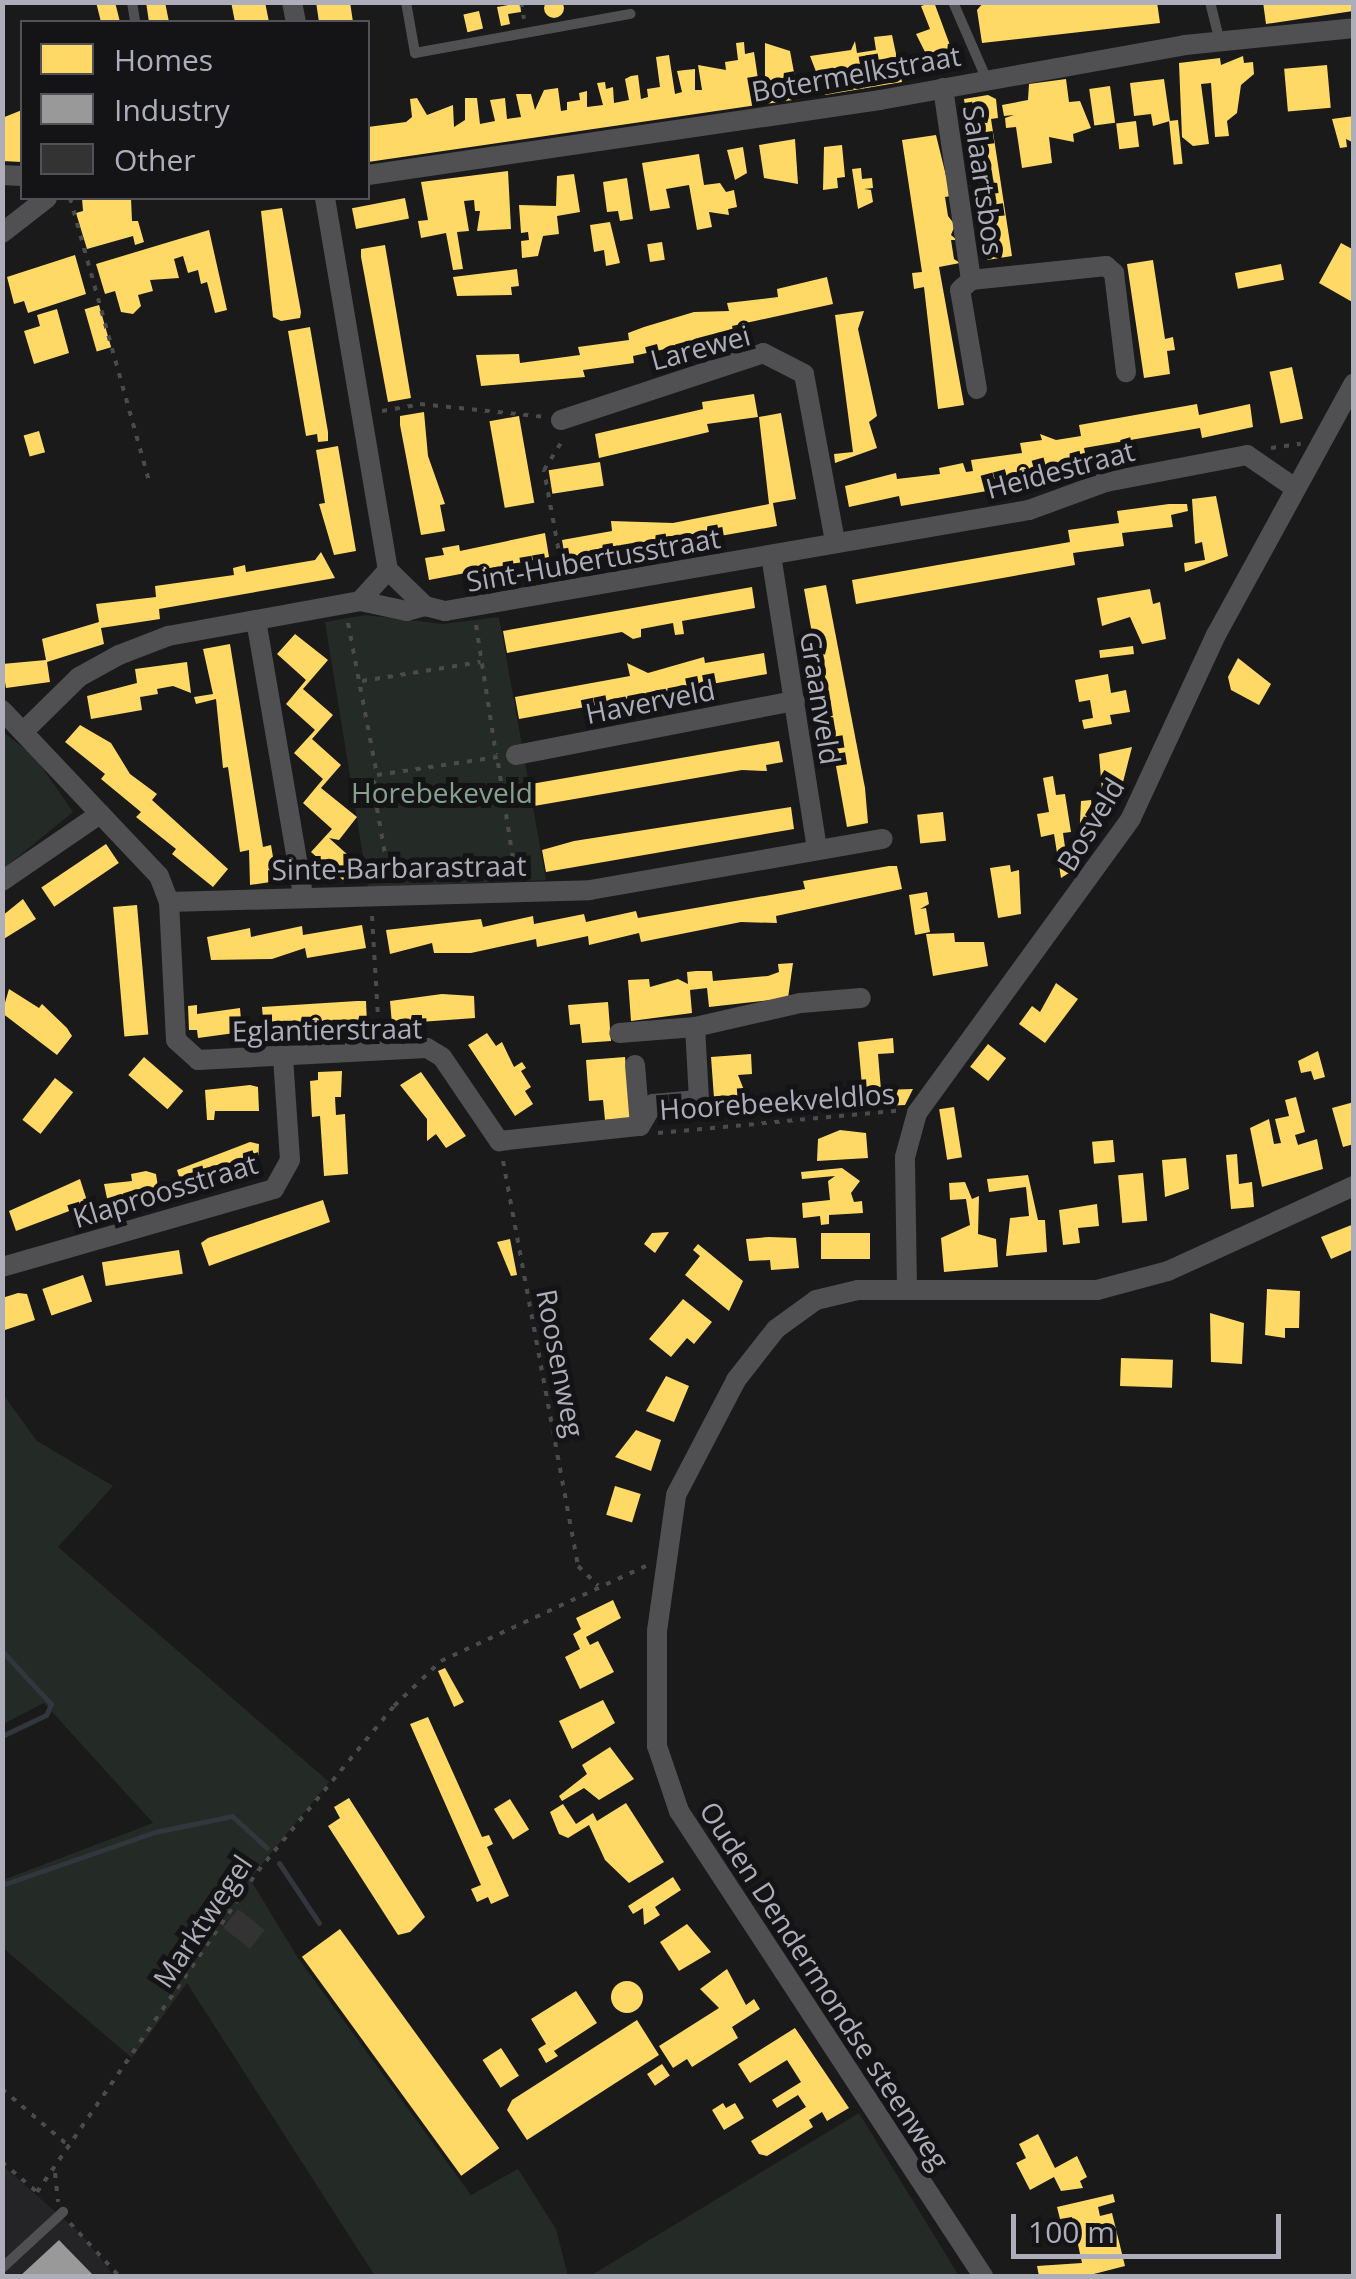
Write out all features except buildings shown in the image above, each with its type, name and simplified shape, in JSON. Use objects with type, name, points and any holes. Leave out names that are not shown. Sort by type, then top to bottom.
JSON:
[{"type":"street","name":"Botermelkstraat","points":[[370,175],[1220,42],[1354,28]]},
{"type":"street","name":"Salaartsbos","points":[[943,88],[971,280]]},
{"type":"street","points":[[2,232],[44,200]]},
{"type":"street","points":[[324,200],[388,570],[425,606]]},
{"type":"street","name":"Salaartsbos","points":[[977,390],[960,290],[971,280],[1106,266],[1114,272],[1126,372]]},
{"type":"street","name":"Larewei","points":[[561,420],[762,353],[804,374],[835,542]]},
{"type":"street","name":"Bosveld","points":[[907,1288],[905,1156],[917,1113],[1131,818],[1216,636],[1354,383]]},
{"type":"street","points":[[1247,455],[1295,488]]},
{"type":"street","name":"Heidestraat","points":[[771,556],[1030,510],[1106,482],[1247,455]]},
{"type":"street","name":"Sint-Hubertusstraat","points":[[24,732],[79,676],[168,636],[352,601],[407,611],[425,606],[472,609],[771,556]]},
{"type":"street","name":"Graanveld","points":[[771,556],[818,849]]},
{"type":"street","points":[[352,601],[388,570]]},
{"type":"street","points":[[256,620],[303,896]]},
{"type":"street","name":"Haverveld","points":[[506,756],[794,702]]},
{"type":"street","points":[[2,710],[159,876],[169,902]]},
{"type":"street","points":[[2,881],[100,814]]},
{"type":"street","name":"Sinte-Barbarastraat","points":[[169,902],[590,890],[883,838]]},
{"type":"street","name":"Eglantierstraat","points":[[169,902],[176,1040],[198,1060],[426,1048],[442,1057],[498,1141]]},
{"type":"street","points":[[619,1033],[695,1026],[784,1006],[862,998]]},
{"type":"street","points":[[640,1126],[653,1104],[699,1100],[695,1026]]},
{"type":"street","name":"Klaproosstraat","points":[[2,1267],[274,1189],[290,1160],[283,1058]]},
{"type":"street","points":[[635,1065],[640,1126]]},
{"type":"street","points":[[498,1141],[640,1126]]},
{"type":"street","name":"Ouden Dendermondse steenweg","points":[[983,2276],[679,1811],[656,1746],[664,1564],[676,1495],[736,1380],[776,1329],[816,1300],[907,1288],[942,1294],[1098,1290],[1168,1271],[1354,1186]]},
{"type":"lane","points":[[406,2],[416,53],[630,14]]},
{"type":"lane","points":[[954,2],[986,78]]},
{"type":"lane","points":[[1210,2],[1220,42]]},
{"type":"lane","points":[[2,2268],[63,2212]]},
{"type":"path","points":[[71,200],[150,484]]},
{"type":"path","points":[[362,414],[420,404],[561,420],[564,442],[544,470],[566,592]]},
{"type":"path","points":[[1247,455],[1322,440]]},
{"type":"path","points":[[352,601],[360,682],[378,775],[374,785],[388,865]]},
{"type":"path","points":[[472,609],[480,662],[506,756],[518,892]]},
{"type":"path","points":[[360,682],[480,662]]},
{"type":"path","points":[[378,775],[506,756]]},
{"type":"path","points":[[370,896],[380,961],[375,974],[380,1049]]},
{"type":"path","name":"Hoorebeekveldlos","points":[[640,1126],[654,1134],[793,1117],[917,1113]]},
{"type":"path","name":"Roosenweg","points":[[498,1141],[578,1566],[598,1585]]},
{"type":"path","name":"Marktwegel","points":[[57,2169],[258,1872],[394,1706],[441,1661],[598,1585],[664,1564]]},
{"type":"path","points":[[2,2089],[72,2148]]},
{"type":"path","points":[[2,2162],[37,2192],[57,2169]]},
{"type":"path","points":[[57,2169],[53,2192],[63,2212],[119,2276]]},
{"type":"shaded area","points":[[2,2165],[82,2235],[114,2276],[3,2276]]},
{"type":"green space","name":"Horebekeveld","points":[[366,615],[443,624],[499,617],[546,880],[368,887],[325,622]]},
{"type":"green space","points":[[2,731],[35,757],[73,812],[3,869]]},
{"type":"green space","points":[[2,1393],[37,1441],[113,1486],[58,1547],[329,1782],[250,1879],[298,1958],[471,2195],[518,2169],[556,2229],[568,2276],[375,2276],[187,1983],[132,2058],[3,1948],[3,1880],[153,1823],[44,1703],[3,1724]]},
{"type":"green space","points":[[859,2113],[959,2276],[590,2276]]},
{"type":"waterway","points":[[2,1651],[51,1704],[46,1715],[2,1736]]},
{"type":"waterway","points":[[2,1885],[155,1832],[232,1816],[267,1848]]},
{"type":"waterway","points":[[279,1863],[319,1923]]}]
